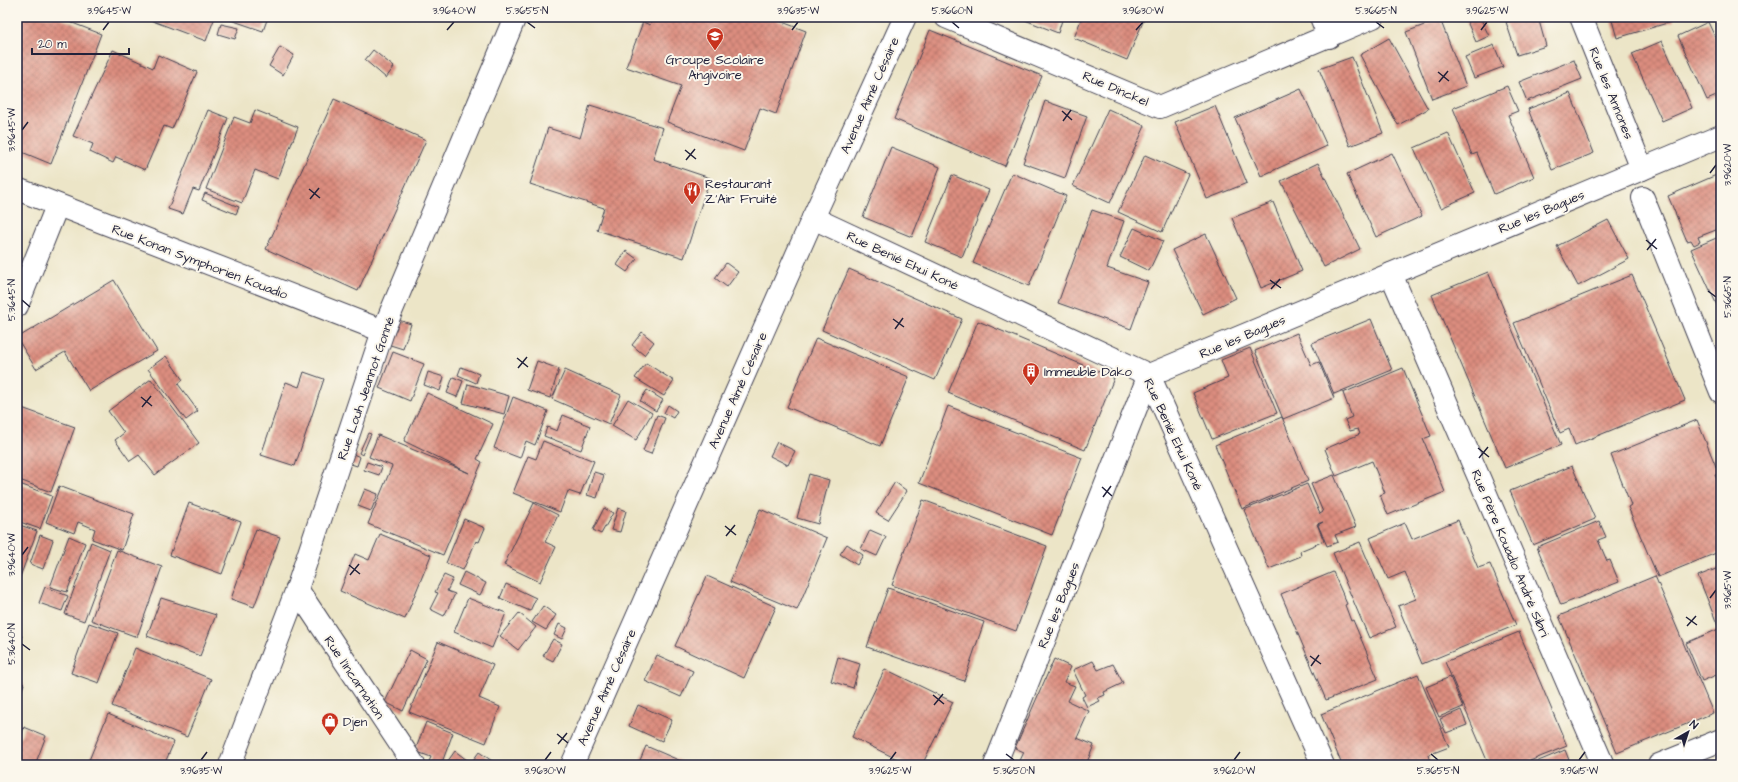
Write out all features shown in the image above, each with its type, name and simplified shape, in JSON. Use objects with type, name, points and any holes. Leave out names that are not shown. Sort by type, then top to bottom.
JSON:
[{"type":"street","name":"Rue Louh Jeannot Gonné","points":[[230,765],[296,589],[383,332],[515,17]]},
{"type":"street","name":"Avenue Aimé Césaire","points":[[572,765],[813,218],[905,17]]},
{"type":"street","name":"Rue Dinckel","points":[[946,17],[1160,106],[1325,27],[1374,17]]},
{"type":"street","name":"Rue les Annones","points":[[1581,17],[1642,169]]},
{"type":"street","name":"Rue les Bagues","points":[[995,765],[1149,375],[1721,136]]},
{"type":"street","name":"Rue Konan Symphorien Kouadio","points":[[17,189],[57,206],[383,332]]},
{"type":"street","points":[[1643,198],[1721,392]]},
{"type":"street","points":[[17,306],[57,206]]},
{"type":"street","name":"Rue Benié Ehui Koné","points":[[813,218],[1149,375],[1323,765]]},
{"type":"street","name":"Rue Père Kouadio André Sibri","points":[[1391,274],[1603,765]]},
{"type":"street","name":"Rue l'Incarnation","points":[[296,589],[414,765]]},
{"type":"street","points":[[1659,765],[1721,740]]},
{"type":"building","points":[[17,17],[57,17],[101,34],[51,164],[17,150]]},
{"type":"building","points":[[142,17],[215,17],[206,41]]},
{"type":"building","points":[[229,17],[268,17],[263,31],[228,19]]},
{"type":"building","points":[[653,17],[769,17],[806,31],[776,114],[760,108],[744,151],[667,122],[681,86],[626,67],[643,22],[650,25]]},
{"type":"building","points":[[1026,17],[1063,17],[1058,33],[1025,20]]},
{"type":"building","points":[[1082,17],[1145,17],[1127,60],[1074,38]]},
{"type":"building","points":[[1465,17],[1480,17],[1489,36],[1476,42]]},
{"type":"building","points":[[1524,17],[1538,17],[1546,46],[1517,55],[1506,22]]},
{"type":"building","points":[[1611,17],[1673,17],[1674,21],[1617,38]]},
{"type":"building","points":[[1440,19],[1466,86],[1432,99],[1406,32]]},
{"type":"building","points":[[1708,22],[1721,50],[1721,94],[1707,100],[1678,36]]},
{"type":"building","points":[[221,24],[239,28],[235,39],[218,34]]},
{"type":"building","points":[[930,30],[1042,76],[1005,166],[894,119]]},
{"type":"building","points":[[1389,38],[1428,109],[1398,125],[1360,55]]},
{"type":"building","points":[[1662,41],[1692,108],[1662,121],[1632,54]]},
{"type":"building","points":[[1494,45],[1503,67],[1474,78],[1465,57]]},
{"type":"building","points":[[280,47],[294,55],[283,75],[269,66]]},
{"type":"building","points":[[113,50],[153,68],[158,55],[197,72],[172,129],[164,126],[145,170],[116,157],[113,163],[90,152],[93,144],[73,136]]},
{"type":"building","points":[[373,50],[394,67],[386,78],[365,60]]},
{"type":"building","points":[[1352,57],[1383,133],[1350,146],[1319,69]]},
{"type":"building","points":[[1574,60],[1582,79],[1527,101],[1519,82]]},
{"type":"building","points":[[1507,86],[1518,111],[1508,115],[1534,177],[1494,194],[1477,153],[1472,155],[1453,108]]},
{"type":"building","points":[[1301,89],[1327,146],[1261,176],[1235,118]]},
{"type":"building","points":[[1570,93],[1594,153],[1552,170],[1528,109]]},
{"type":"building","points":[[334,99],[426,140],[358,291],[266,249]]},
{"type":"building","points":[[1045,101],[1087,116],[1065,178],[1023,163]]},
{"type":"building","points":[[590,105],[663,128],[653,159],[710,178],[684,258],[597,230],[604,208],[530,184],[548,128],[580,138]]},
{"type":"building","points":[[1215,106],[1247,183],[1207,199],[1175,122]]},
{"type":"building","points":[[1108,109],[1145,126],[1110,203],[1073,186]]},
{"type":"building","points":[[208,110],[228,118],[199,191],[193,189],[183,214],[168,209]]},
{"type":"building","points":[[255,110],[298,127],[278,179],[255,170],[242,203],[206,189],[234,117],[250,123]]},
{"type":"building","points":[[1448,133],[1475,193],[1441,208],[1414,148]]},
{"type":"building","points":[[891,147],[940,167],[912,237],[863,217]]},
{"type":"building","points":[[1392,153],[1422,216],[1376,237],[1347,174]]},
{"type":"building","points":[[1145,155],[1188,174],[1162,232],[1118,212]]},
{"type":"building","points":[[1318,163],[1360,249],[1324,267],[1281,181]]},
{"type":"building","points":[[1012,173],[1066,196],[1029,286],[973,263]]},
{"type":"building","points":[[1721,173],[1721,228],[1698,237],[1700,242],[1694,245],[1691,240],[1687,241],[1668,196]]},
{"type":"building","points":[[952,175],[989,190],[962,257],[925,242]]},
{"type":"building","points":[[205,193],[239,207],[236,214],[202,200]]},
{"type":"building","points":[[1273,202],[1302,271],[1261,288],[1232,218]]},
{"type":"building","points":[[1092,210],[1124,221],[1107,268],[1148,282],[1131,329],[1058,303]]},
{"type":"building","points":[[1608,220],[1629,259],[1578,286],[1557,246]]},
{"type":"building","points":[[1134,228],[1163,241],[1149,271],[1120,257]]},
{"type":"building","points":[[1206,234],[1236,298],[1203,314],[1172,250]]},
{"type":"building","points":[[1721,236],[1721,314],[1691,249]]},
{"type":"building","points":[[626,251],[637,259],[627,272],[617,265]]},
{"type":"building","points":[[726,263],[738,272],[727,287],[715,278]]},
{"type":"building","points":[[849,269],[962,319],[935,380],[822,330]]},
{"type":"building","points":[[1488,272],[1561,445],[1505,468],[1432,295]]},
{"type":"building","points":[[1632,275],[1685,400],[1575,445],[1569,429],[1560,433],[1514,323]]},
{"type":"building","points":[[114,280],[157,351],[89,391],[65,352],[36,369],[17,338]]},
{"type":"building","points":[[392,318],[411,324],[403,349],[384,343]]},
{"type":"building","points":[[1371,319],[1392,370],[1334,394],[1312,343]]},
{"type":"building","name":"Immeuble Dako","points":[[978,321],[1114,378],[1085,450],[948,393]]},
{"type":"building","points":[[642,332],[654,342],[644,355],[632,345]]},
{"type":"building","points":[[1297,333],[1311,365],[1319,362],[1334,398],[1283,419],[1255,351]]},
{"type":"building","points":[[816,338],[909,377],[880,446],[787,407]]},
{"type":"building","points":[[1250,348],[1277,413],[1212,439],[1193,393],[1228,378],[1221,360]]},
{"type":"building","points":[[393,352],[424,364],[410,401],[379,388]]},
{"type":"building","points":[[166,356],[183,380],[178,384],[198,411],[186,420],[148,369]]},
{"type":"building","points":[[537,361],[559,369],[550,398],[527,390]]},
{"type":"building","points":[[646,363],[674,381],[664,396],[635,378]]},
{"type":"building","points":[[461,367],[479,374],[476,383],[458,375]]},
{"type":"building","points":[[1403,368],[1431,436],[1423,439],[1445,492],[1388,515],[1380,495],[1385,493],[1372,461],[1336,476],[1325,449],[1360,434],[1358,429],[1350,431],[1345,420],[1352,417],[1343,393]]},
{"type":"building","points":[[565,370],[621,395],[609,424],[552,399]]},
{"type":"building","points":[[304,372],[324,379],[295,466],[261,455],[286,382],[299,387]]},
{"type":"building","points":[[428,372],[444,377],[440,391],[424,385]]},
{"type":"building","points":[[453,377],[463,381],[457,397],[447,393]]},
{"type":"building","points":[[151,379],[199,443],[155,475],[139,455],[130,461],[115,440],[124,433],[108,411]]},
{"type":"building","points":[[468,384],[509,396],[504,414],[463,403]]},
{"type":"building","points":[[647,390],[663,400],[656,411],[640,401]]},
{"type":"building","points":[[427,393],[493,424],[477,459],[482,462],[443,555],[368,524],[392,466],[369,457],[378,435],[469,473],[404,441]]},
{"type":"building","points":[[513,397],[548,411],[535,445],[526,441],[520,458],[494,448]]},
{"type":"building","points":[[628,399],[652,413],[636,440],[612,426]]},
{"type":"building","points":[[668,405],[677,411],[673,418],[664,413]]},
{"type":"building","points":[[948,406],[1082,458],[1052,535],[919,483]]},
{"type":"building","points":[[19,407],[75,427],[51,492],[17,479],[17,412]]},
{"type":"building","points":[[563,415],[590,426],[581,450],[544,436],[547,427],[557,431]]},
{"type":"building","points":[[657,415],[665,418],[651,454],[643,451]]},
{"type":"building","points":[[1282,417],[1308,481],[1242,509],[1215,445]]},
{"type":"building","points":[[1697,420],[1719,474],[1715,475],[1721,486],[1721,551],[1658,577],[1628,507],[1631,505],[1611,455]]},
{"type":"building","points":[[368,433],[371,434],[362,455],[359,453]]},
{"type":"building","points":[[543,441],[594,461],[580,495],[568,491],[560,512],[513,493],[528,456],[536,459]]},
{"type":"building","points":[[777,442],[795,451],[788,465],[770,456]]},
{"type":"building","points":[[353,454],[360,457],[357,466],[342,461]]},
{"type":"building","points":[[367,462],[382,467],[379,475],[364,470]]},
{"type":"building","points":[[1572,466],[1595,519],[1533,545],[1510,491]]},
{"type":"building","points":[[594,472],[604,475],[597,498],[587,495]]},
{"type":"building","points":[[809,474],[829,480],[818,524],[797,518]]},
{"type":"building","points":[[1334,475],[1356,527],[1335,535],[1338,542],[1327,546],[1318,525],[1323,522],[1317,524],[1324,541],[1300,551],[1301,556],[1269,569],[1244,510],[1307,484],[1320,514],[1323,512],[1311,484]]},
{"type":"building","points":[[895,482],[907,491],[888,520],[876,513]]},
{"type":"building","points":[[17,483],[52,496],[40,529],[17,521]]},
{"type":"building","points":[[59,486],[134,514],[122,550],[92,539],[95,529],[78,522],[74,533],[46,522]]},
{"type":"building","points":[[365,489],[378,494],[371,511],[358,506]]},
{"type":"building","points":[[923,500],[1047,546],[1016,631],[892,585]]},
{"type":"building","points":[[189,503],[241,522],[222,574],[170,555]]},
{"type":"building","points":[[534,503],[558,515],[545,542],[556,547],[540,582],[504,565]]},
{"type":"building","points":[[604,508],[613,513],[601,534],[593,530]]},
{"type":"building","points":[[618,508],[626,511],[620,532],[611,530]]},
{"type":"building","points":[[760,509],[827,538],[797,610],[730,582]]},
{"type":"building","points":[[464,519],[485,528],[479,542],[476,541],[463,570],[446,563]]},
{"type":"building","points":[[1458,520],[1478,568],[1490,564],[1516,625],[1422,664],[1398,606],[1416,599],[1405,572],[1388,579],[1370,538],[1405,523],[1412,539]]},
{"type":"building","points":[[1599,521],[1606,537],[1598,540],[1607,561],[1610,560],[1619,582],[1561,605],[1537,547]]},
{"type":"building","points":[[17,524],[37,531],[17,585]]},
{"type":"building","points":[[256,529],[280,537],[254,607],[231,599]]},
{"type":"building","points":[[870,530],[886,537],[877,556],[861,549]]},
{"type":"building","points":[[380,534],[431,555],[405,619],[340,591],[355,554],[369,560]]},
{"type":"building","points":[[40,535],[53,540],[43,569],[30,564]]},
{"type":"building","points":[[69,536],[85,543],[67,592],[50,587]]},
{"type":"building","points":[[91,542],[110,550],[84,621],[65,614]]},
{"type":"building","points":[[1360,542],[1396,627],[1369,638],[1333,553]]},
{"type":"building","points":[[847,544],[863,555],[857,565],[840,554]]},
{"type":"building","points":[[117,550],[162,567],[137,637],[91,620]]},
{"type":"building","points":[[1721,567],[1721,625],[1718,626],[1698,576]]},
{"type":"building","points":[[464,572],[486,583],[480,595],[458,585]]},
{"type":"building","points":[[1333,572],[1347,604],[1345,605],[1351,621],[1353,620],[1378,679],[1326,700],[1281,594]]},
{"type":"building","points":[[444,575],[453,579],[447,591],[455,594],[444,616],[430,609],[438,593],[435,592]]},
{"type":"building","points":[[707,576],[776,607],[744,678],[675,646]]},
{"type":"building","points":[[1655,576],[1713,713],[1617,753],[1559,616]]},
{"type":"building","points":[[506,584],[536,598],[530,611],[500,598]]},
{"type":"building","points":[[45,587],[68,596],[62,611],[39,603]]},
{"type":"building","points":[[888,588],[984,622],[964,681],[867,647]]},
{"type":"building","points":[[161,598],[216,615],[200,656],[147,636]]},
{"type":"building","points":[[468,598],[506,613],[492,648],[454,632]]},
{"type":"building","points":[[543,606],[556,615],[546,630],[532,622]]},
{"type":"building","points":[[519,613],[536,627],[518,650],[500,636]]},
{"type":"building","points":[[89,623],[118,633],[99,683],[71,673]]},
{"type":"building","points":[[559,624],[567,628],[562,639],[554,635]]},
{"type":"building","points":[[1721,628],[1721,673],[1702,681],[1686,643]]},
{"type":"building","points":[[1519,632],[1567,746],[1520,765],[1489,765],[1445,662]]},
{"type":"building","points":[[17,634],[22,636],[17,650]]},
{"type":"building","points":[[553,639],[562,644],[553,661],[543,656]]},
{"type":"building","points":[[438,642],[493,665],[479,698],[500,707],[486,743],[409,712]]},
{"type":"building","points":[[135,648],[211,679],[187,737],[112,706]]},
{"type":"building","points":[[410,650],[427,659],[403,711],[385,702]]},
{"type":"building","points":[[657,655],[693,671],[681,697],[645,681]]},
{"type":"building","points":[[838,657],[860,664],[853,688],[831,681]]},
{"type":"building","points":[[1054,659],[1071,667],[1064,682],[1075,686],[1068,701],[1089,711],[1077,738],[1094,745],[1086,765],[1018,765],[1024,752],[1015,748]]},
{"type":"building","points":[[1093,661],[1098,670],[1113,664],[1123,683],[1104,692],[1105,695],[1098,698],[1100,701],[1087,707],[1082,697],[1085,695],[1073,670]]},
{"type":"building","points":[[885,669],[953,702],[922,765],[909,765],[852,737]]},
{"type":"building","points":[[1418,674],[1449,747],[1428,755],[1431,765],[1342,765],[1321,714]]},
{"type":"building","points":[[1450,677],[1463,707],[1439,717],[1426,687]]},
{"type":"building","points":[[17,682],[24,684],[18,699],[17,698]]},
{"type":"building","points":[[638,705],[672,720],[662,741],[629,726]]},
{"type":"building","points":[[1461,710],[1467,725],[1446,733],[1440,719]]},
{"type":"building","points":[[108,714],[174,742],[164,765],[87,765]]},
{"type":"building","points":[[426,722],[453,733],[441,765],[428,764],[431,757],[415,751]]},
{"type":"building","points":[[24,727],[46,736],[35,765],[17,764],[17,747]]},
{"type":"building","points":[[646,746],[690,765],[638,765]]},
{"type":"building","points":[[1565,750],[1569,760],[1566,761],[1568,765],[1529,765]]},
{"type":"building","points":[[455,751],[471,763],[479,752],[498,765],[445,765]]},
{"type":"place","name":"Groupe Scolaire Angivoire","points":[[715,51]]},
{"type":"place","name":"Restaurant Z'Air Fruité","points":[[692,205]]},
{"type":"place","name":"Immeuble Dako","points":[[1031,386]]},
{"type":"place","name":"Djen","points":[[330,736]]}]
